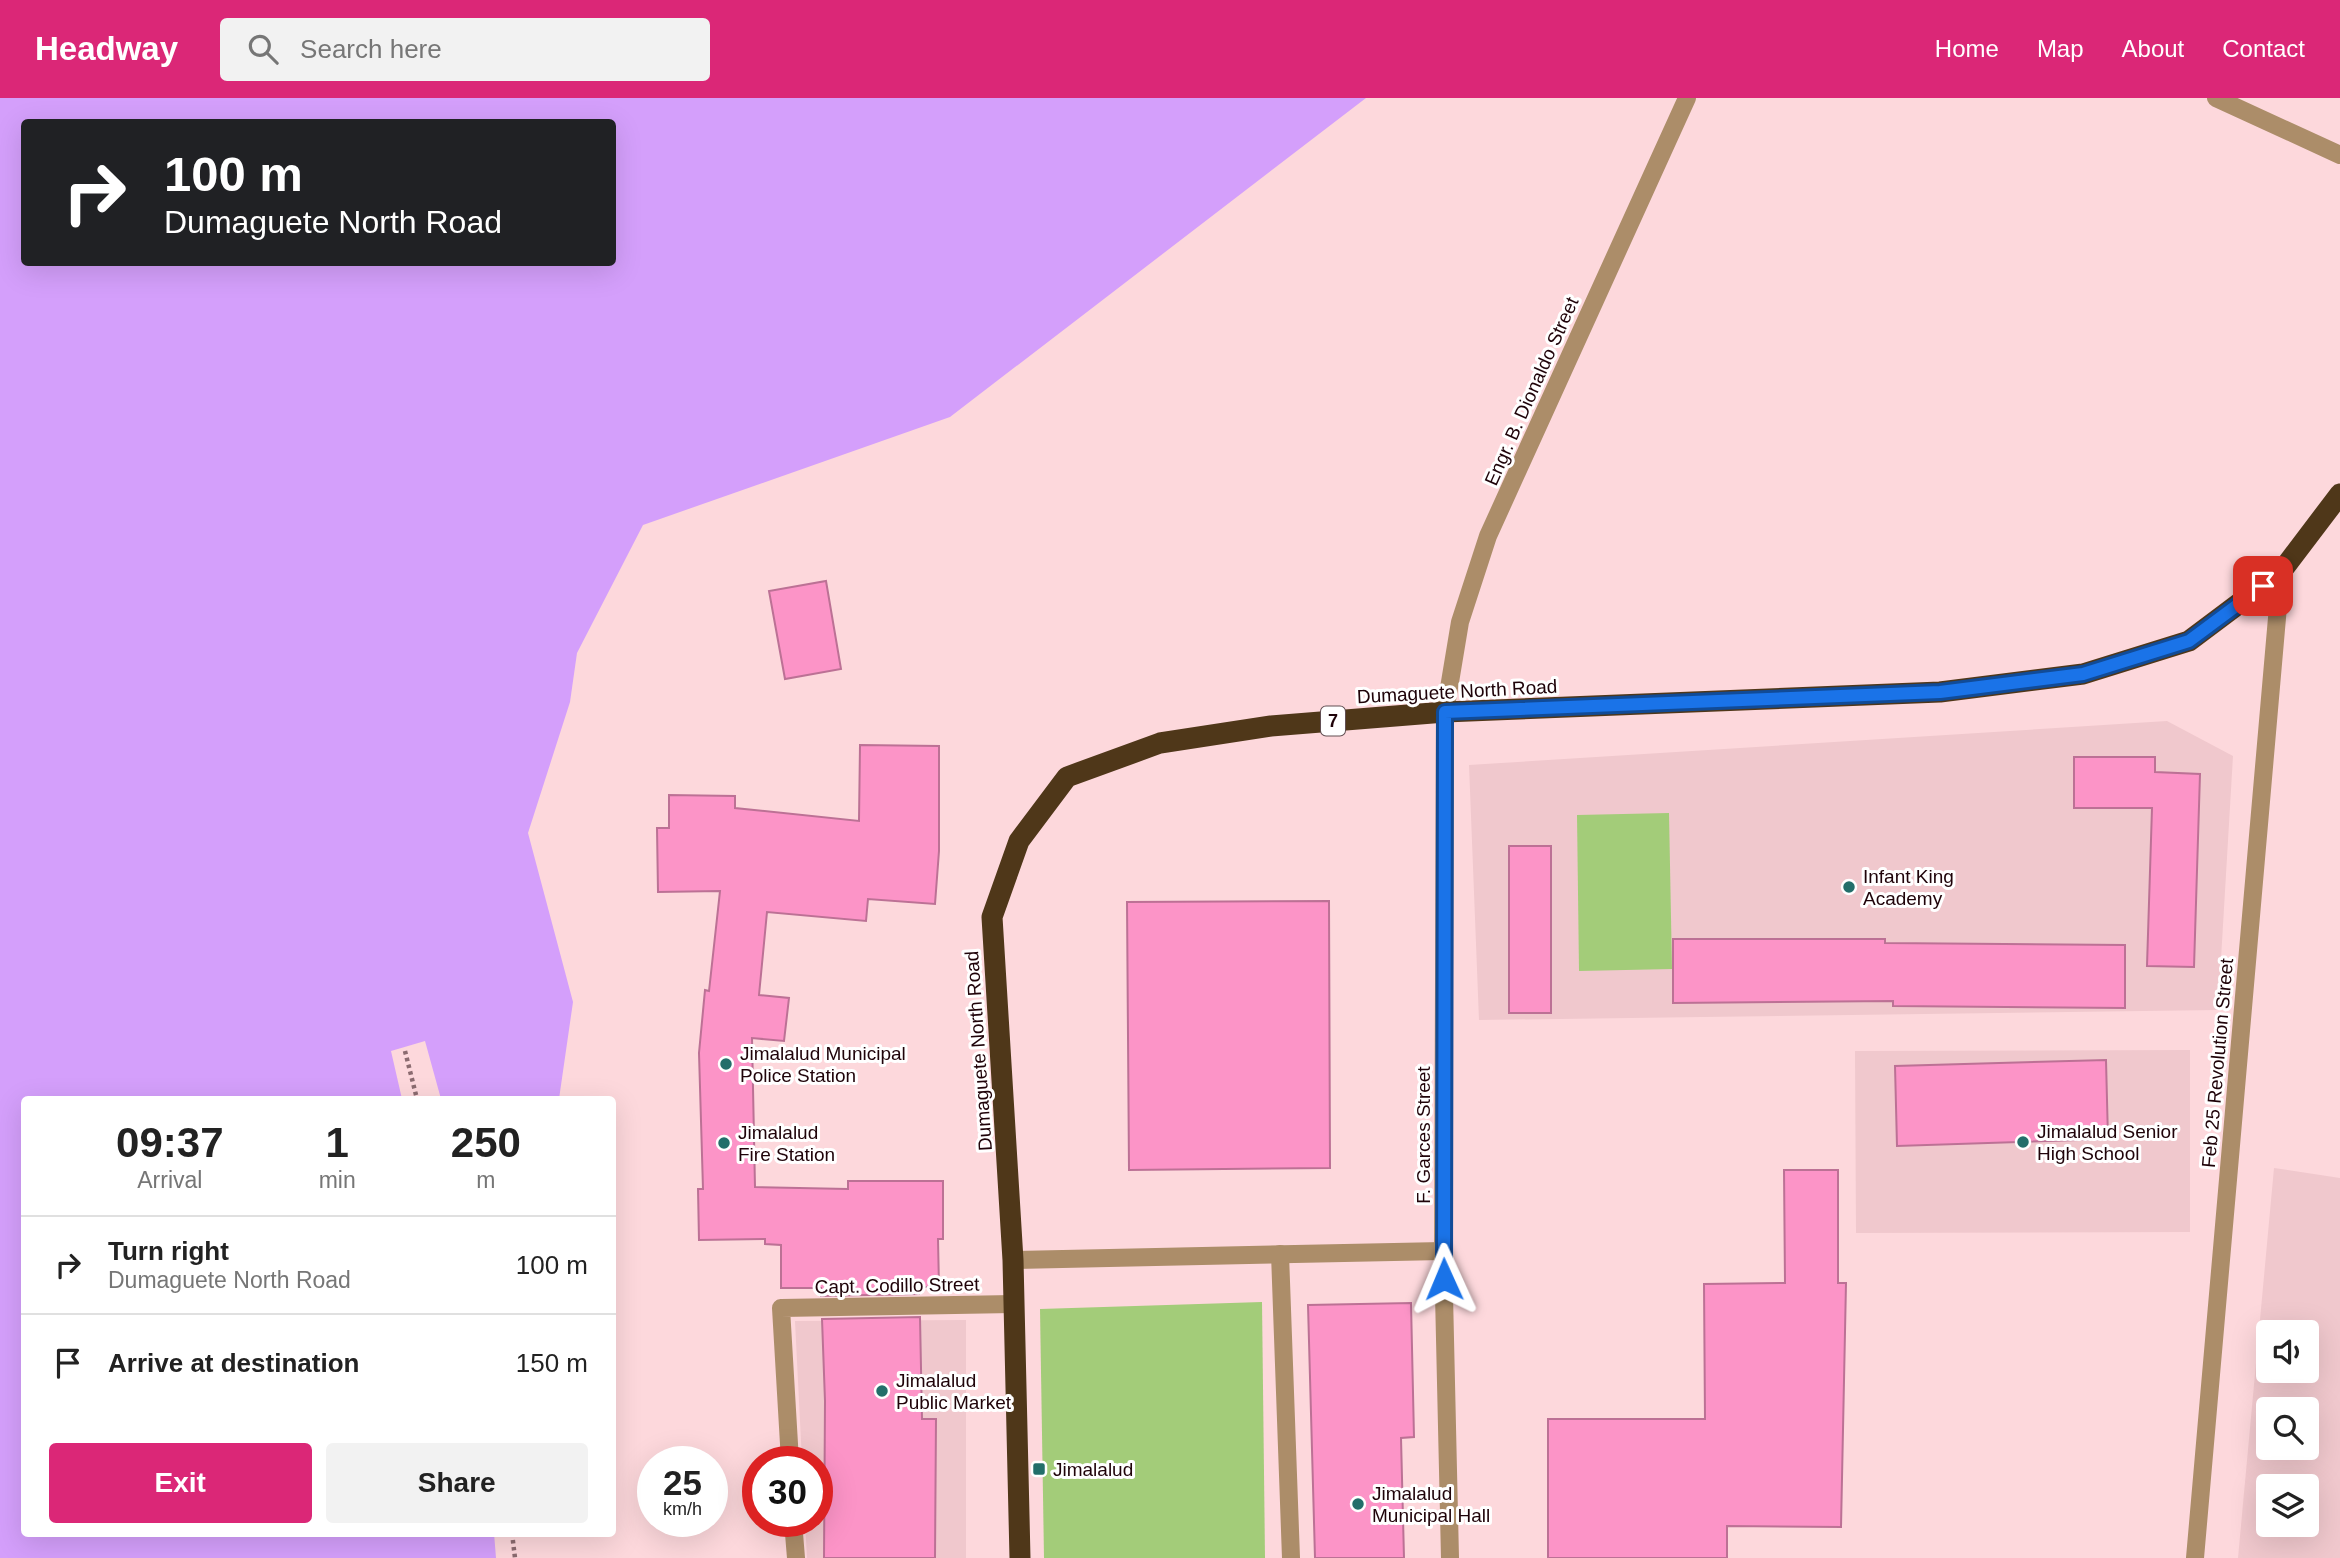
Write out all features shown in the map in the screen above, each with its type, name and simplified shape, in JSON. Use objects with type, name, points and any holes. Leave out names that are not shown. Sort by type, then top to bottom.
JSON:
[{"type":"highway","name":"Dumaguete North Road","points":[[1020,1558],[1013,1260],[992,917],[1019,841],[1067,777],[1160,743],[1270,726],[1445,712],[1940,692],[2083,674],[2189,641],[2281,572],[2340,494]]},
{"type":"street","name":"Engr. B. Dionaldo Street","points":[[1445,712],[1460,622],[1488,536],[1687,98]]},
{"type":"street","points":[[2216,98],[2340,155]]},
{"type":"street","name":"Feb 25 Revolution Street","points":[[2194,1558],[2281,572]]},
{"type":"street","name":"F. Garces Street","points":[[1445,712],[1443,1251],[1450,1558]]},
{"type":"street","points":[[1013,1260],[1443,1251]]},
{"type":"street","points":[[1280,1254],[1291,1558]]},
{"type":"street","name":"Capt. Codillo Street","points":[[789,1446],[781,1308],[1013,1304]]},
{"type":"street","points":[[794,1537],[796,1558]]},
{"type":"path","points":[[405,1051],[416,1096]]},
{"type":"path","points":[[512,1537],[514,1558]]},
{"type":"shaded area","points":[[0,98],[1366,98],[950,417],[643,525],[577,653],[570,702],[528,833],[573,1002],[559,1096],[440,1096],[425,1041],[391,1051],[401,1096],[21,1096],[21,1537],[494,1537],[496,1558],[0,1558]]},
{"type":"shaded area","name":"Infant King Academy","points":[[2167,721],[2233,756],[2218,1010],[1479,1020],[1469,765]]},
{"type":"shaded area","name":"Jimalalud Senior High School","points":[[2190,1050],[2190,1232],[1856,1233],[1855,1051]]},
{"type":"shaded area","points":[[2274,1168],[2340,1178],[2340,1558],[2238,1558],[2256,1363],[2256,1383],[2319,1383],[2319,1320],[2260,1320]]},
{"type":"shaded area","name":"Jimalalud Public Market","points":[[966,1320],[966,1558],[807,1558],[806,1537],[833,1537],[833,1446],[801,1446],[795,1321]]},
{"type":"green space","points":[[1669,813],[1672,969],[1579,971],[1577,815]]},
{"type":"green space","points":[[1262,1302],[1265,1558],[1044,1558],[1040,1309]]},
{"type":"building","points":[[826,581],[841,669],[785,679],[769,591]]},
{"type":"building","points":[[860,745],[939,746],[939,851],[935,904],[868,899],[866,921],[767,912],[759,995],[789,998],[784,1041],[752,1038],[755,1187],[848,1189],[848,1181],[943,1181],[943,1239],[938,1239],[939,1287],[919,1287],[919,1294],[821,1296],[821,1288],[781,1288],[781,1245],[765,1244],[765,1239],[699,1240],[698,1189],[703,1189],[699,1053],[705,990],[709,991],[720,891],[658,892],[657,828],[669,828],[669,795],[735,796],[735,808],[859,821]]},
{"type":"building","points":[[2074,757],[2155,757],[2155,772],[2200,774],[2194,967],[2147,966],[2152,808],[2074,808]]},
{"type":"building","points":[[1509,846],[1551,846],[1551,1013],[1509,1013]]},
{"type":"building","points":[[1329,901],[1330,1168],[1129,1170],[1127,902]]},
{"type":"building","points":[[1673,939],[1885,939],[1885,943],[2125,945],[2125,1008],[1893,1006],[1893,1001],[1673,1003]]},
{"type":"building","points":[[2106,1060],[2108,1139],[1897,1146],[1895,1066]]},
{"type":"building","points":[[1784,1170],[1838,1170],[1838,1283],[1846,1283],[1841,1527],[1727,1526],[1727,1558],[1548,1558],[1548,1419],[1705,1419],[1704,1284],[1785,1283]]},
{"type":"building","points":[[1411,1303],[1414,1437],[1401,1438],[1404,1558],[1315,1558],[1308,1305]]},
{"type":"building","name":"Jimalalud Public Market","points":[[920,1317],[922,1419],[936,1419],[935,1558],[824,1558],[824,1537],[833,1537],[833,1446],[825,1446],[822,1319]]},
{"type":"place","name":"Infant King Academy","points":[[1849,887]]},
{"type":"place","name":"Jimalalud Municipal Police Station","points":[[726,1064]]},
{"type":"place","name":"Jimalalud Senior High School","points":[[2023,1142]]},
{"type":"place","name":"Jimalalud Fire Station","points":[[724,1143]]},
{"type":"place","name":"Jimalalud Public Market","points":[[882,1391]]},
{"type":"place","name":"Jimalalud","points":[[1039,1469]]},
{"type":"place","name":"Jimalalud Municipal Hall","points":[[1358,1504]]},
{"type":"route","points":[[1444,1279],[1445,712],[1940,692],[2083,674],[2189,641],[2263,586]]}]
